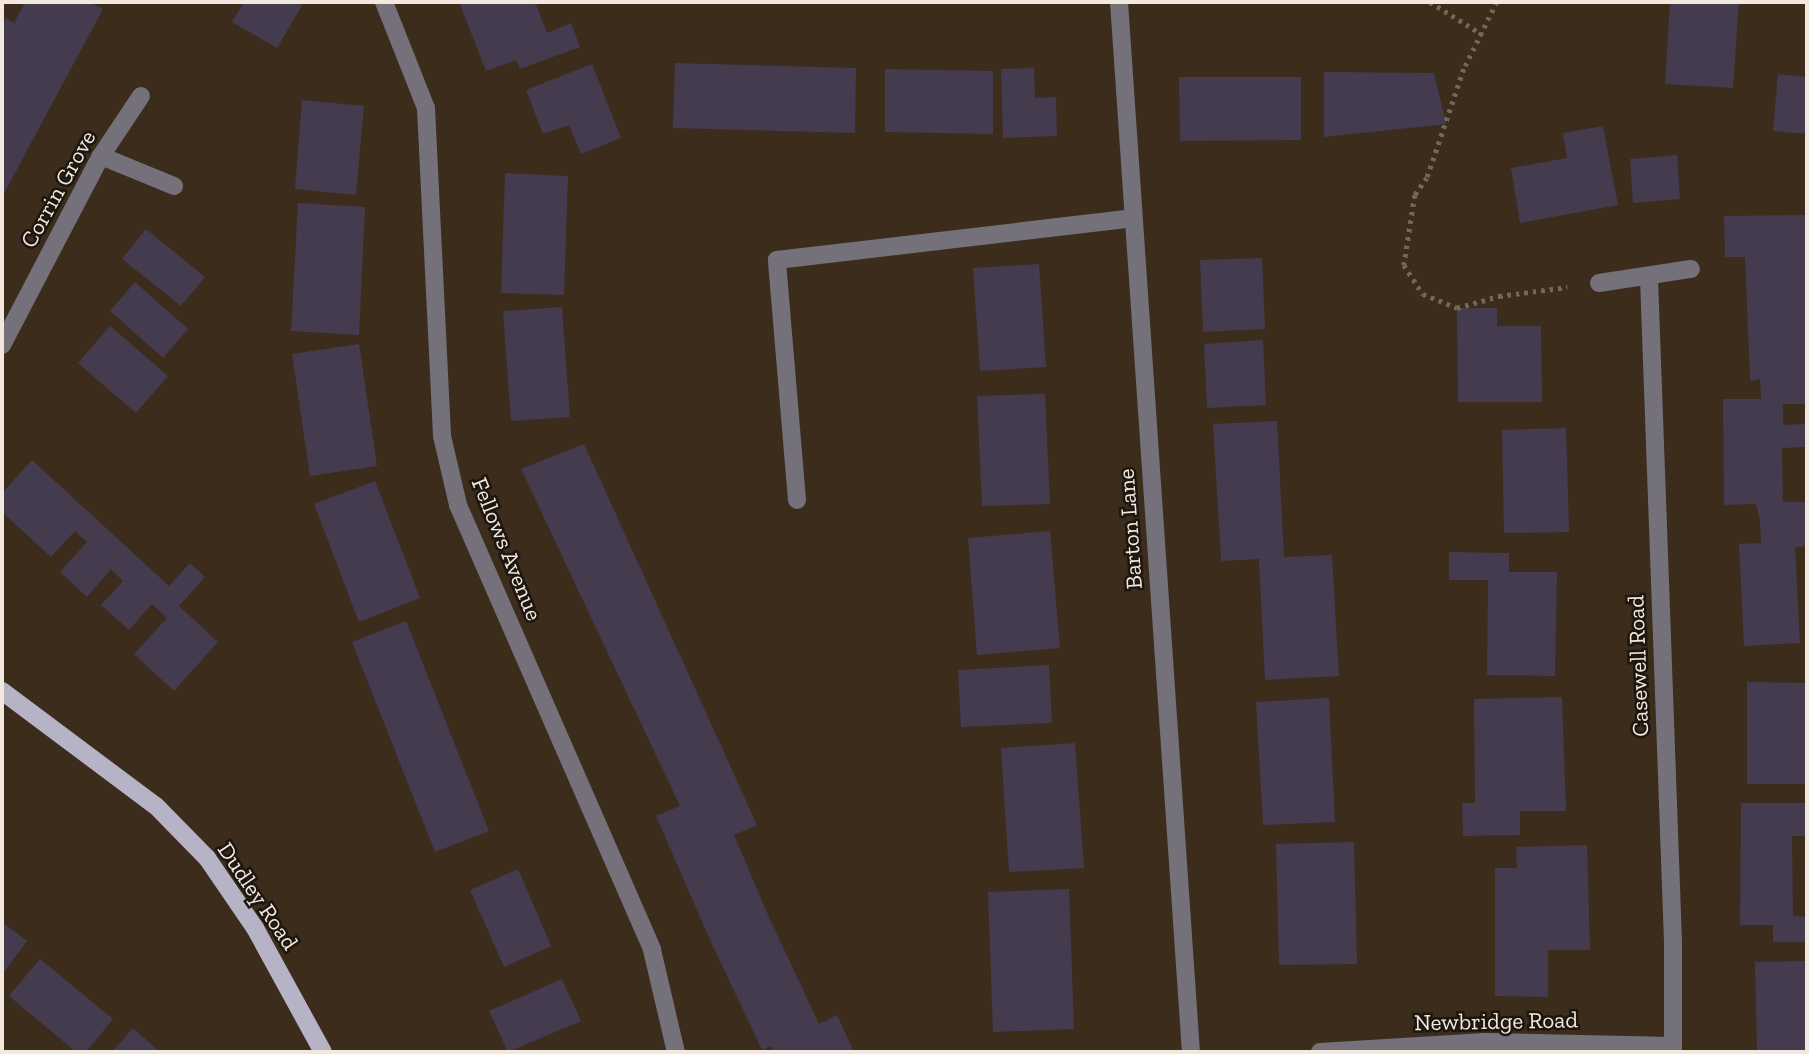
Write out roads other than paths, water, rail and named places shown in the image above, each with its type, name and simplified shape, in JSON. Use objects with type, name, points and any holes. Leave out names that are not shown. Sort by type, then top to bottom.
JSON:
[{"type":"main road","name":"Dudley Road","points":[[2,680],[27,710]]},
{"type":"main road","name":"Dudley Road","points":[[2,691],[156,806],[207,858],[255,928],[323,1052]]},
{"type":"street","name":"Fellows Avenue","points":[[384,2],[426,107],[442,436],[458,505],[652,950],[676,1052]]},
{"type":"street","name":"Barton Lane","points":[[1119,2],[1191,1052]]},
{"type":"street","name":"Corrin Grove","points":[[2,345],[102,156],[141,96]]},
{"type":"street","points":[[102,156],[174,186]]},
{"type":"street","points":[[797,500],[777,260],[1133,218]]},
{"type":"street","points":[[1599,283],[1649,278],[1692,269]]},
{"type":"street","name":"Casewell Road","points":[[1649,278],[1673,1049]]},
{"type":"street","name":"Newbridge Road","points":[[1320,1052],[1485,1042],[1673,1049]]}]
